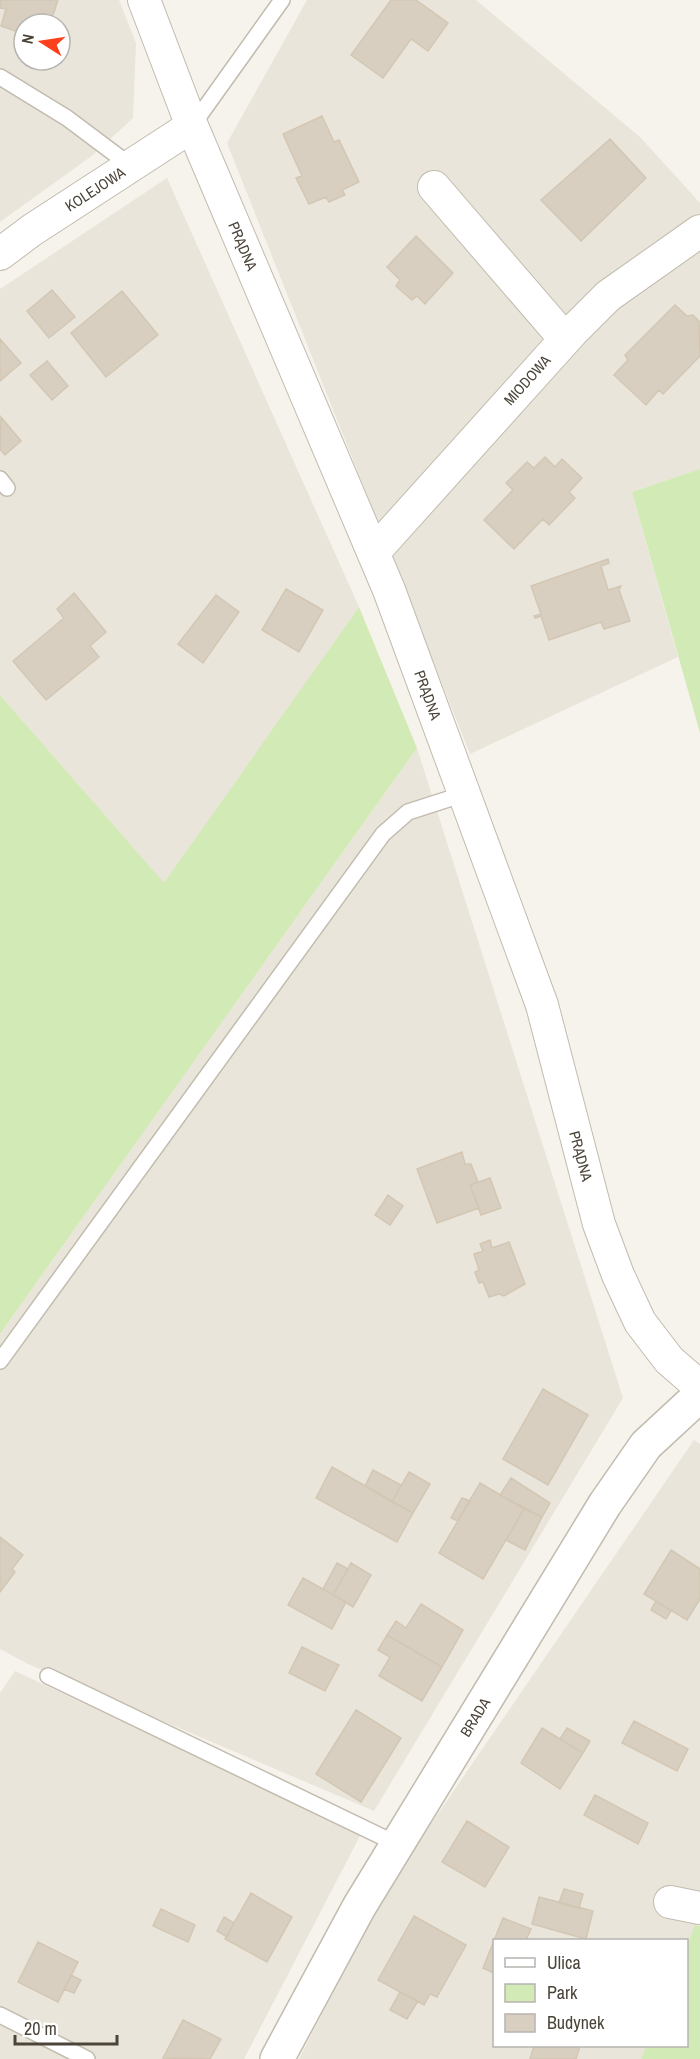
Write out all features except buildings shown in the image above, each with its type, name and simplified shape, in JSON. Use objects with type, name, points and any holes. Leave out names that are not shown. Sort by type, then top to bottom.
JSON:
[{"type":"street","name":"PRĄDNA","points":[[144,0],[192,126],[374,552],[464,794],[542,1005],[599,1224],[618,1275],[640,1322],[669,1360],[700,1387]]},
{"type":"street","name":"KOLEJOWA","points":[[0,254],[192,126]]},
{"type":"street","points":[[434,187],[565,339]]},
{"type":"street","name":"MIODOWA","points":[[374,552],[565,339],[608,296],[700,231]]},
{"type":"street","name":"BRADA","points":[[277,2059],[397,1844],[624,1475],[646,1446],[700,1395]]},
{"type":"lane","points":[[192,126],[282,0]]},
{"type":"lane","points":[[0,77],[67,118],[131,166]]},
{"type":"lane","points":[[0,1361],[383,834],[408,813],[464,794]]},
{"type":"lane","points":[[48,1676],[397,1844]]},
{"type":"lane","points":[[0,2015],[87,2059]]},
{"type":"shaded area","points":[[0,0],[119,0],[136,43],[133,118],[93,155],[0,222]]},
{"type":"shaded area","points":[[307,0],[476,0],[640,137],[700,203],[700,469],[632,492],[678,657],[470,754],[227,143]]},
{"type":"shaded area","points":[[167,178],[359,607],[164,884],[0,695],[0,289]]},
{"type":"shaded area","points":[[417,748],[623,1398],[374,1811],[28,1664],[0,1649],[0,1334]]},
{"type":"shaded area","points":[[694,1440],[700,1444],[700,1914],[688,1944],[688,1939],[493,1939],[493,2047],[646,2047],[641,2059],[299,2059],[363,1935],[422,1837]]},
{"type":"shaded area","points":[[15,1671],[361,1834],[244,2059],[0,2059],[0,1693]]},
{"type":"green space","points":[[700,469],[700,733],[632,492]]},
{"type":"green space","points":[[359,607],[417,748],[0,1334],[0,695],[164,883]]},
{"type":"green space","points":[[695,1925],[700,1926],[700,2059],[641,2059],[646,2047],[688,2047],[688,1944]]}]
